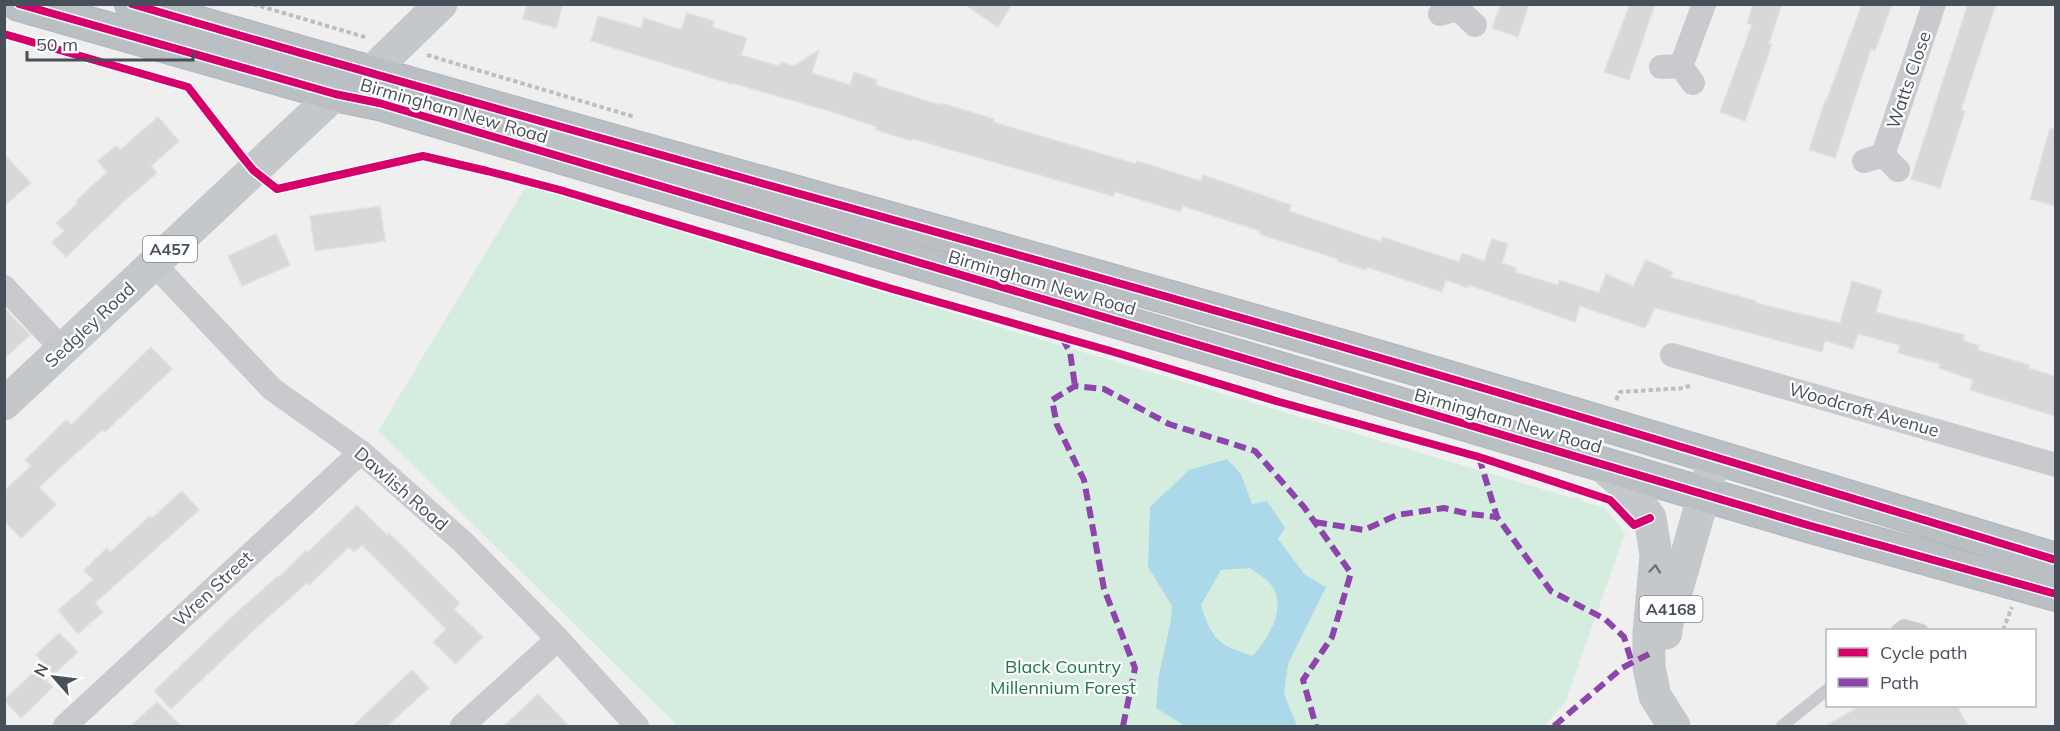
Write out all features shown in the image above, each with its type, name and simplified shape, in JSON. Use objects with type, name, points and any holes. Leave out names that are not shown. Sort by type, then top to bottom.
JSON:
[{"type":"highway","name":"Birmingham New Road","points":[[18,4],[334,94],[402,109],[1811,526],[2055,594]]},
{"type":"highway","name":"Birmingham New Road","points":[[132,4],[1295,333],[1715,456],[2055,560]]},
{"type":"main road","name":"Sedgley Road","points":[[4,404],[334,94],[370,73],[441,4]]},
{"type":"main road","name":"A4168","points":[[1683,726],[1667,675],[1666,627],[1715,456]]},
{"type":"main road","name":"A4168","points":[[1600,464],[1628,488],[1650,518],[1656,555],[1649,632],[1649,667],[1655,696],[1674,726]]},
{"type":"street","points":[[1678,72],[1704,4]]},
{"type":"street","name":"Watts Close","points":[[1881,162],[1934,4]]},
{"type":"street","name":"Dawlish Road","points":[[154,264],[272,389],[361,452],[464,543],[558,639],[637,726]]},
{"type":"street","points":[[4,286],[63,350]]},
{"type":"street","name":"Woodcroft Avenue","points":[[1672,355],[2055,465]]},
{"type":"street","name":"Wren Street","points":[[65,726],[361,452]]},
{"type":"street","points":[[462,726],[558,639]]},
{"type":"lane","points":[[1898,629],[1904,625],[1918,629]]},
{"type":"lane","points":[[1782,726],[1826,689]]},
{"type":"path","points":[[1613,407],[1620,392],[1684,388],[1718,368]]},
{"type":"path","points":[[2003,629],[2010,614]]},
{"type":"green space","name":"Black Country Millennium Forest","points":[[528,183],[1009,330],[1572,498],[1578,497],[1582,501],[1605,508],[1625,533],[1565,703],[1544,726],[678,726],[378,431]]},
{"type":"water","points":[[1227,459],[1241,474],[1252,504],[1267,501],[1285,528],[1278,539],[1305,575],[1326,587],[1288,664],[1284,694],[1297,726],[1185,726],[1156,708],[1159,675],[1172,606],[1148,567],[1150,507],[1189,470]],"holes":[[[1250,568],[1272,586],[1278,604],[1274,623],[1253,656],[1218,640],[1209,626],[1201,605],[1221,570]]]},
{"type":"building","points":[[527,4],[563,4],[556,28],[523,19]]},
{"type":"building","points":[[964,4],[1012,4],[998,27]]},
{"type":"building","points":[[1501,4],[1529,4],[1518,37],[1492,28]]},
{"type":"building","points":[[1630,4],[1655,4],[1629,80],[1604,72]]},
{"type":"building","points":[[1753,4],[1782,4],[1769,43],[1772,44],[1745,121],[1720,112],[1752,25],[1747,23]]},
{"type":"building","points":[[1862,4],[1892,4],[1875,51],[1871,49],[1835,158],[1809,150]]},
{"type":"building","points":[[1968,4],[1996,4],[1961,110],[1965,111],[1940,188],[1911,179]]},
{"type":"building","points":[[687,13],[714,21],[712,27],[747,38],[741,55],[779,66],[781,62],[794,66],[819,50],[812,73],[850,85],[854,72],[877,80],[876,85],[994,119],[993,122],[1201,181],[1203,175],[1291,205],[1289,211],[1381,242],[1382,237],[1459,262],[1462,253],[1484,261],[1492,239],[1508,244],[1502,263],[1516,268],[1515,272],[1558,285],[1559,280],[1599,293],[1606,274],[1633,286],[1646,260],[1673,272],[1670,277],[1756,301],[1755,303],[1840,323],[1852,281],[1882,290],[1876,312],[1965,335],[1963,340],[1979,346],[1978,350],[2029,365],[2028,368],[2055,376],[2055,416],[1970,390],[1973,380],[1939,368],[1940,364],[1898,353],[1900,345],[1858,334],[1853,349],[1825,341],[1822,352],[1655,308],[1645,328],[1580,306],[1575,322],[1469,285],[1468,288],[1446,280],[1442,292],[1367,267],[1366,270],[1337,261],[1338,259],[1259,234],[1260,231],[1183,206],[1181,212],[1115,192],[1113,196],[913,139],[912,141],[876,130],[877,127],[836,113],[591,41],[598,16],[641,28],[644,18],[681,30]]},
{"type":"building","points":[[158,117],[179,141],[151,166],[157,173],[66,257],[52,242],[64,231],[56,223],[107,172],[98,161],[116,146],[120,150]]},
{"type":"building","points":[[2050,128],[2055,129],[2055,206],[2030,199]]},
{"type":"building","points":[[4,154],[31,183],[4,206]]},
{"type":"building","points":[[380,206],[385,241],[315,251],[310,216]]},
{"type":"building","points":[[276,234],[290,265],[242,286],[228,256]]},
{"type":"building","points":[[4,308],[30,335],[4,359]]},
{"type":"building","points":[[151,347],[172,369],[105,432],[103,430],[92,439],[39,487],[56,505],[21,538],[4,521],[4,491],[31,466],[25,460],[66,420],[71,425]]},
{"type":"building","points":[[182,491],[199,510],[95,603],[103,612],[78,634],[58,610],[93,580],[84,570],[107,548],[110,552]]},
{"type":"building","points":[[357,505],[460,603],[454,609],[483,637],[456,664],[433,642],[446,629],[362,545],[354,552],[349,547],[309,585],[307,583],[256,628],[171,709],[154,691],[236,613],[279,577],[306,550],[308,552]]},
{"type":"building","points":[[59,633],[78,652],[54,674],[36,655]]},
{"type":"building","points":[[36,670],[53,687],[21,718],[4,700]]},
{"type":"building","points":[[412,670],[429,688],[387,726],[353,726]]},
{"type":"building","points":[[538,694],[569,726],[504,726]]},
{"type":"building","points":[[157,702],[181,726],[131,726]]},
{"type":"building","points":[[1859,707],[1957,707],[1968,726],[1826,726]]},
{"type":"marked path","points":[[1062,338],[1070,352],[1075,386]]},
{"type":"marked path","points":[[1123,726],[1135,668],[1104,589],[1084,480],[1057,425],[1052,400],[1075,386],[1104,389],[1169,424],[1255,451],[1304,507],[1351,573],[1332,637],[1303,680],[1316,726]]},
{"type":"marked path","points":[[1479,457],[1497,517],[1551,591],[1605,619],[1624,637],[1632,663]]},
{"type":"marked path","points":[[1315,522],[1364,530],[1397,515],[1444,508],[1497,517]]},
{"type":"marked path","points":[[1554,726],[1622,668],[1649,654]]},
{"type":"cycle path","points":[[19,4],[335,94],[379,103],[1811,526],[2056,594]]},
{"type":"cycle path","points":[[132,4],[1390,361],[2056,560]]},
{"type":"cycle path","points":[[4,34],[188,87],[253,170],[277,189],[423,156],[487,171],[560,190],[1276,401],[1479,457],[1610,500],[1634,525],[1650,518]]}]
